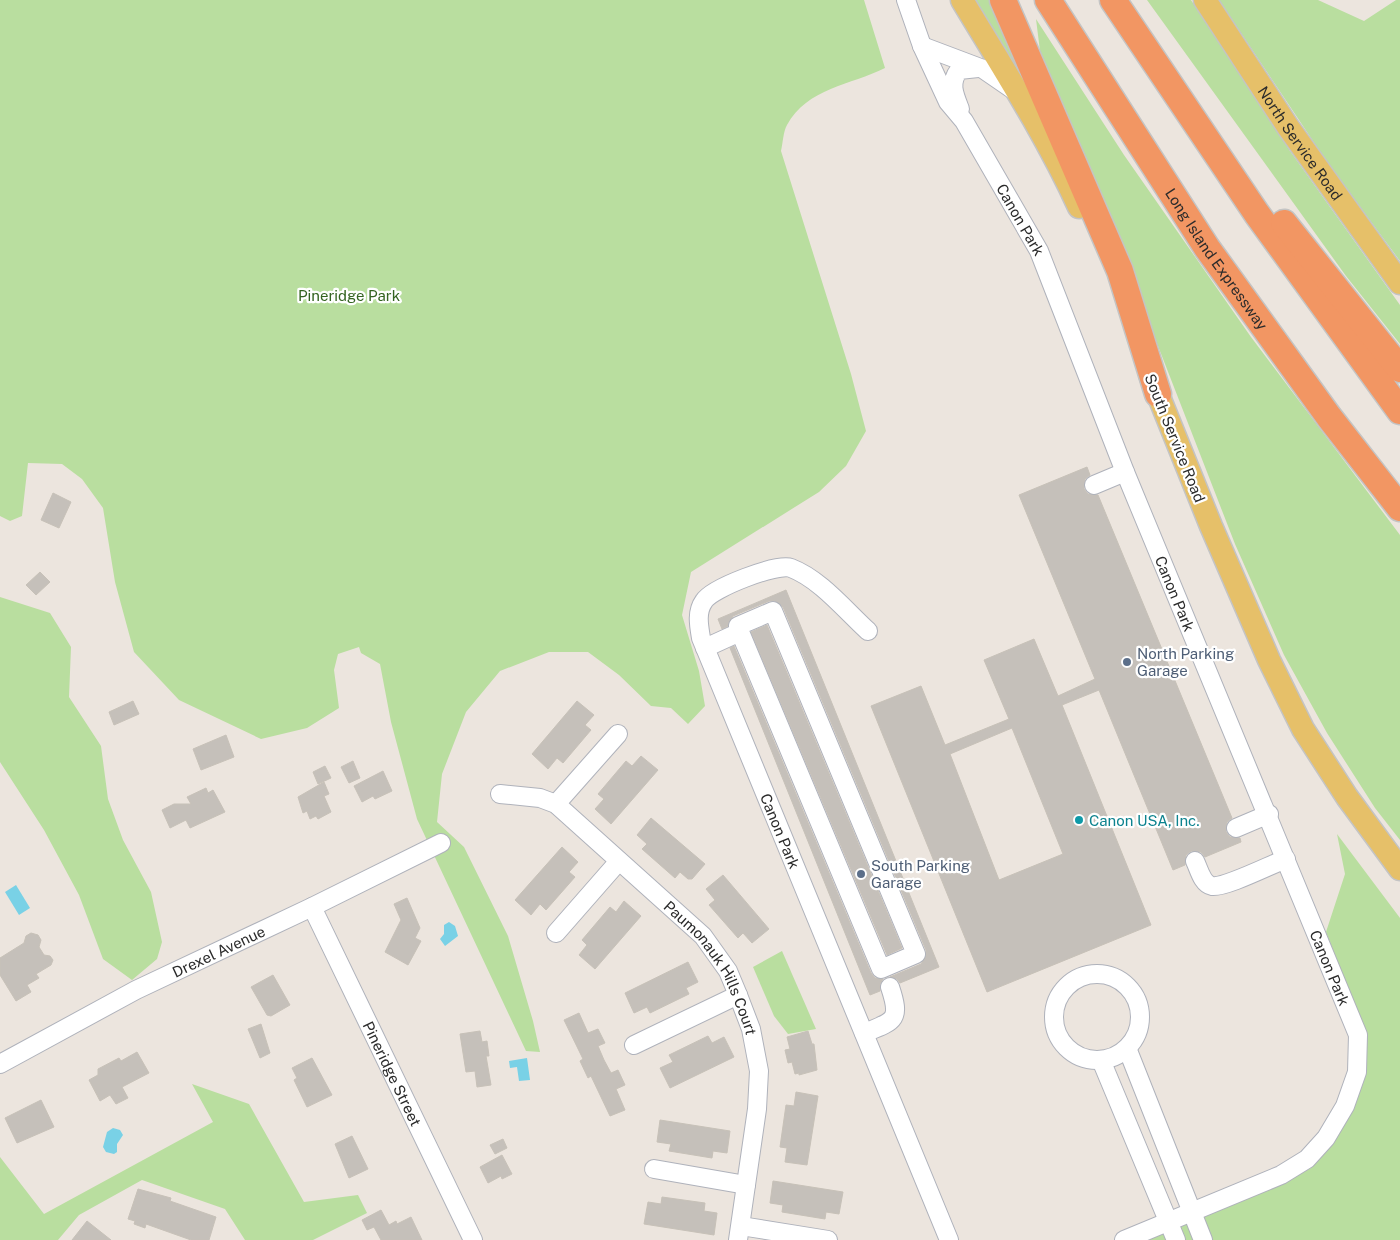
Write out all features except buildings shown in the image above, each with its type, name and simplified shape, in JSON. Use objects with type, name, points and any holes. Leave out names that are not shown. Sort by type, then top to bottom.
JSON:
[{"type":"highway","points":[[1003,0],[1120,271],[1158,394]]},
{"type":"highway","name":"Long Island Expressway","points":[[1048,0],[1207,248],[1329,417],[1400,508]]},
{"type":"highway","points":[[1113,0],[1256,214],[1400,411]]},
{"type":"highway","points":[[1141,43],[1400,369]]},
{"type":"main road","name":"South Service Road","points":[[962,0],[1067,180],[1114,286],[1211,526],[1269,660],[1303,729],[1352,804],[1400,869]]},
{"type":"main road","name":"North Service Road","points":[[1205,0],[1288,127],[1400,283]]},
{"type":"street","name":"Canon Park","points":[[906,0],[922,46],[948,102],[964,121],[1039,251],[1125,472],[1269,814],[1358,1035],[1357,1072],[1336,1122],[1307,1159],[1281,1175],[1124,1240]]},
{"type":"street","points":[[922,46],[983,69],[1018,94]]},
{"type":"street","points":[[964,121],[953,90],[953,78],[959,70],[966,68],[983,69]]},
{"type":"street","points":[[1094,485],[1125,472]]},
{"type":"street","name":"Canon Park","points":[[868,631],[806,575],[788,567],[772,568],[713,593],[703,601],[698,618],[701,638],[705,648],[948,1240]]},
{"type":"street","points":[[705,648],[733,636],[738,626],[773,611],[916,954],[881,969],[733,636]]},
{"type":"street","points":[[556,804],[618,734]]},
{"type":"street","name":"Paumonauk Hills Court","points":[[500,794],[540,798],[556,804],[703,936],[728,971],[751,1029],[759,1071],[757,1109],[739,1233]]},
{"type":"street","points":[[1236,828],[1269,814]]},
{"type":"street","name":"Drexel Avenue","points":[[0,1064],[136,990],[312,907],[441,843]]},
{"type":"street","points":[[1195,861],[1204,881],[1212,886],[1224,885],[1286,859]]},
{"type":"street","points":[[556,932],[619,861]]},
{"type":"street","name":"Pineridge Street","points":[[312,907],[473,1240]]},
{"type":"street","points":[[1096,974],[1110,976],[1124,983],[1134,994],[1139,1008],[1140,1022],[1136,1037],[1127,1048],[1114,1056],[1101,1060],[1088,1059],[1075,1054],[1065,1045],[1058,1033],[1055,1020],[1056,1007],[1061,994],[1070,984],[1081,977],[1096,974]]},
{"type":"street","points":[[864,1033],[889,1022],[895,1015],[897,1006],[890,987]]},
{"type":"street","points":[[634,1045],[738,995]]},
{"type":"street","points":[[1127,1048],[1203,1240]]},
{"type":"street","points":[[1101,1060],[1176,1240]]},
{"type":"street","points":[[654,1169],[746,1185]]},
{"type":"street","points":[[739,1233],[828,1240]]},
{"type":"green space","name":"Pineridge Park","points":[[0,0],[864,0],[885,68],[831,89],[806,103],[787,125],[781,151],[851,374],[866,431],[846,466],[819,492],[691,572],[682,615],[699,671],[705,706],[688,724],[671,708],[651,706],[619,675],[588,652],[549,652],[500,671],[466,712],[442,774],[437,822],[464,847],[508,936],[540,1052],[526,1051],[417,819],[391,722],[380,664],[361,653],[359,647],[338,654],[334,670],[339,708],[307,728],[261,739],[179,700],[134,652],[115,582],[103,508],[82,479],[62,464],[28,463],[22,516],[10,521],[0,516]]},
{"type":"green space","points":[[974,0],[991,0],[1033,93],[1023,81]]},
{"type":"green space","points":[[1147,0],[1191,0],[1290,151],[1400,305],[1400,344],[1346,276]]},
{"type":"green space","points":[[1219,0],[1318,0],[1364,21],[1396,0],[1400,0],[1400,261],[1327,162]]},
{"type":"green space","points":[[1036,19],[1124,155],[1251,337],[1400,535],[1400,840],[1375,808],[1327,733],[1284,655],[1235,544],[1130,274],[1041,59]]},
{"type":"green space","points":[[0,597],[50,613],[71,647],[69,697],[101,746],[108,799],[123,840],[151,892],[162,942],[157,959],[132,980],[103,959],[79,895],[44,830],[0,762]]},
{"type":"green space","points":[[1337,834],[1400,918],[1400,1240],[1143,1240],[1289,1180],[1311,1168],[1329,1148],[1352,1108],[1366,1066],[1365,1031],[1326,932],[1345,874]]},
{"type":"green space","points":[[782,951],[816,1029],[788,1034],[774,1016],[753,967]]},
{"type":"green space","points":[[192,1084],[249,1104],[304,1202],[358,1195],[367,1213],[313,1240],[245,1240],[225,1209],[142,1180],[79,1215],[58,1240],[0,1240],[0,1157],[44,1214],[213,1122]]},
{"type":"water","points":[[16,885],[30,908],[19,915],[5,892]]},
{"type":"water","points":[[449,922],[455,926],[458,936],[445,946],[440,939],[444,934],[444,925]]},
{"type":"water","points":[[527,1058],[530,1080],[519,1081],[517,1067],[510,1068],[509,1061]]},
{"type":"water","points":[[113,1128],[120,1130],[123,1135],[117,1144],[117,1152],[114,1154],[106,1152],[103,1147],[107,1132]]},
{"type":"place","name":"North Parking Garage","points":[[1127,662]]},
{"type":"place","name":"Canon USA, Inc.","points":[[1079,820]]},
{"type":"place","name":"South Parking Garage","points":[[861,874]]}]
